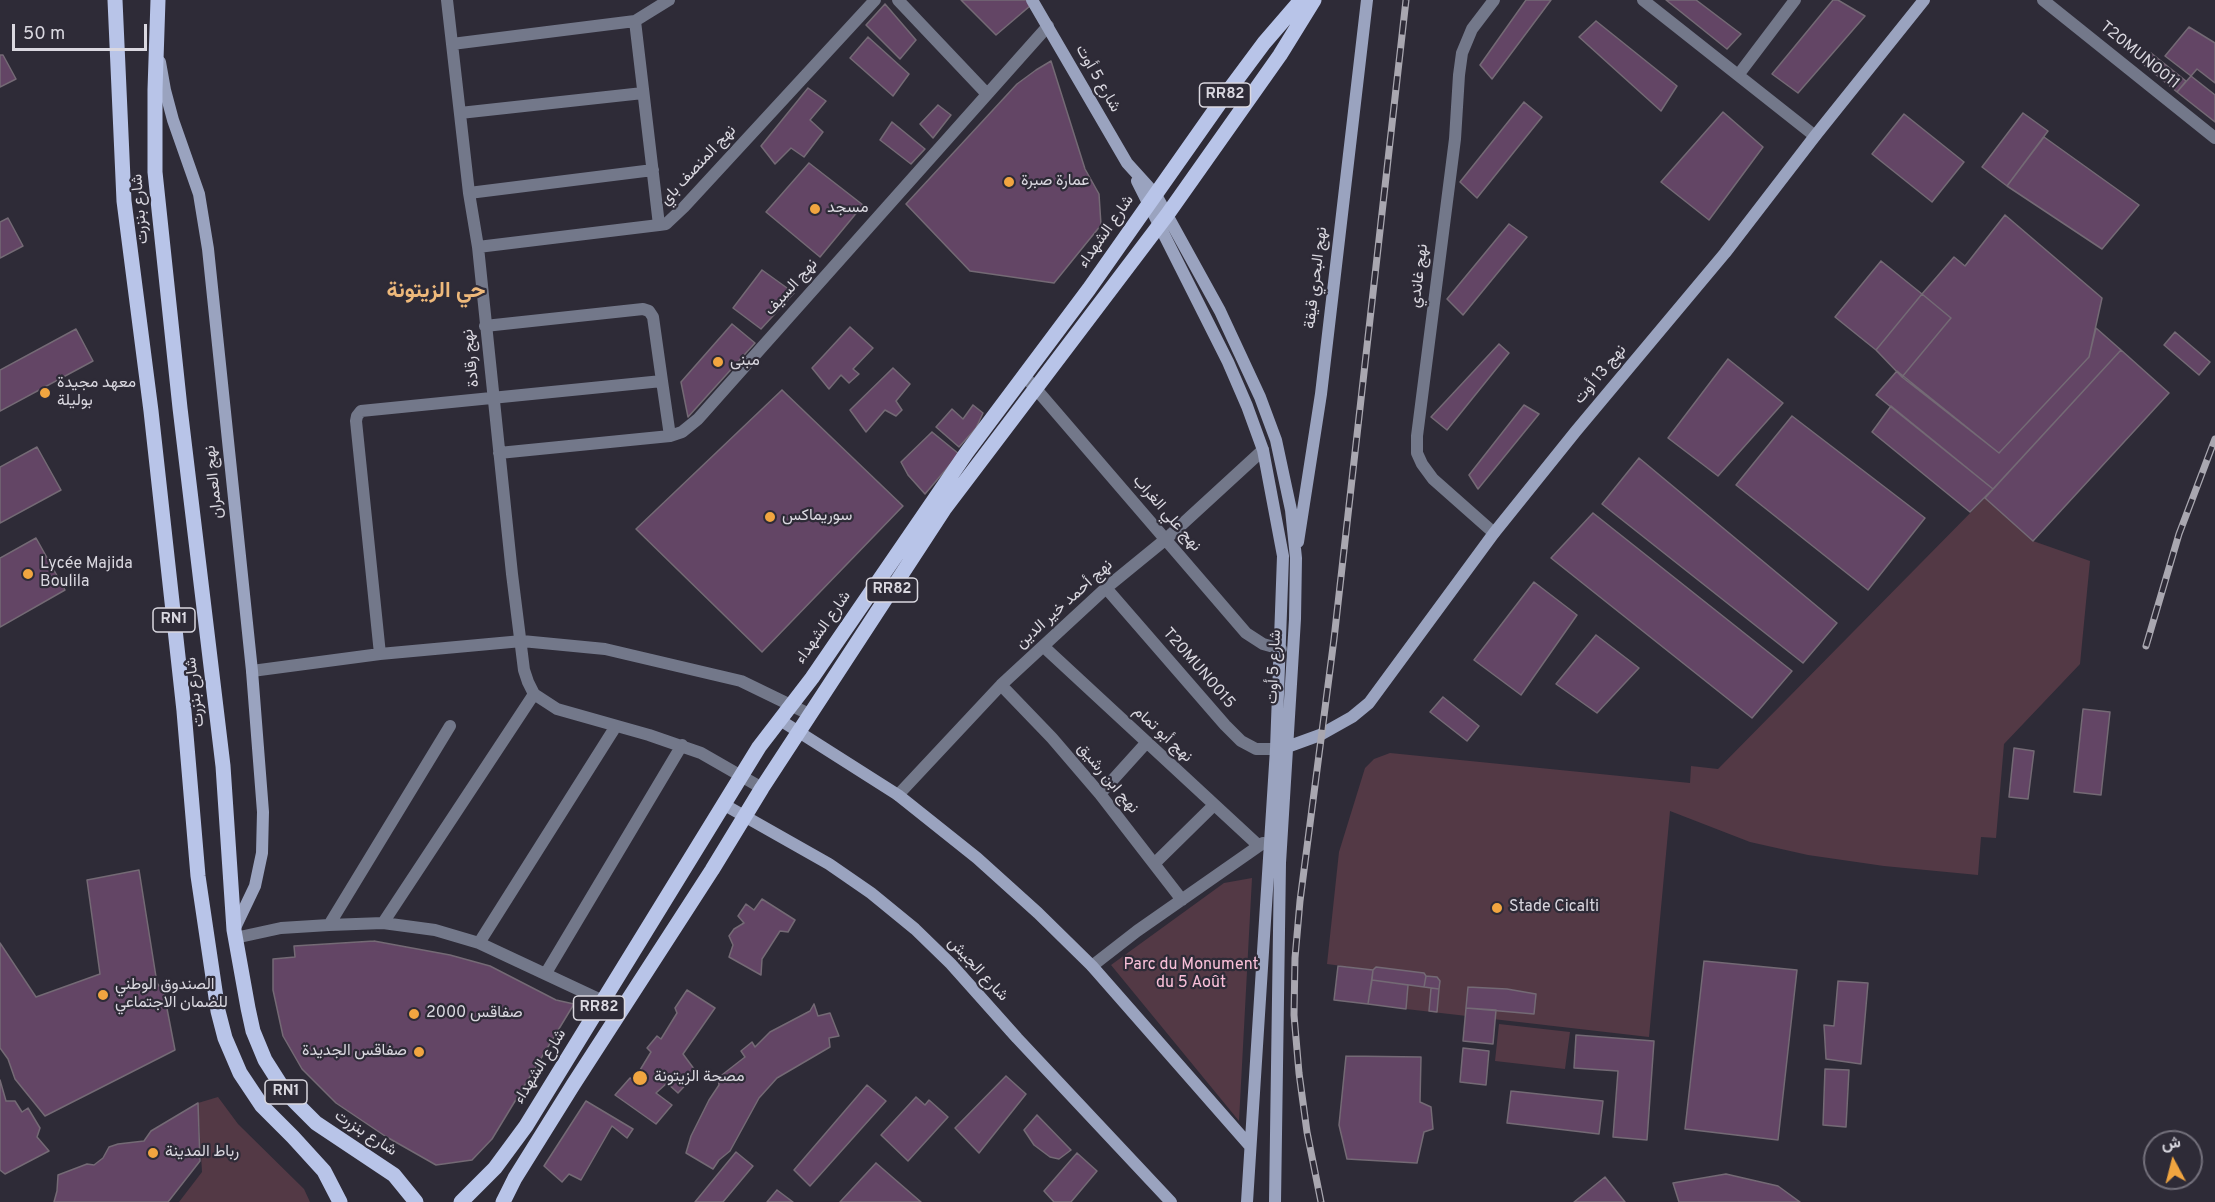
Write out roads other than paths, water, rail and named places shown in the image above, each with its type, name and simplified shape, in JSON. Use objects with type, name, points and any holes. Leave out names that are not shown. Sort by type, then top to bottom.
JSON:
[{"type":"main road","name":"شارع بنزرت","points":[[115,0],[119,49],[119,108],[124,201],[163,515],[184,711],[198,876],[218,1011],[225,1038],[240,1073],[262,1106],[324,1171],[340,1202]]},
{"type":"main road","name":"شارع بنزرت","points":[[158,0],[155,172],[180,408],[223,766],[235,934],[253,1031],[265,1060],[286,1093],[316,1124],[394,1174],[416,1202]]},
{"type":"main road","name":"شارع 5 أوت","points":[[1032,0],[1134,173],[1220,311],[1276,440],[1291,510],[1296,558],[1295,619],[1270,837],[1247,1202]]},
{"type":"main road","name":"شارع الشهداء","points":[[461,1202],[495,1168],[526,1126],[741,776],[825,659],[967,452],[1029,382],[1163,220],[1281,55],[1314,0]]},
{"type":"main road","name":"نهج البحري قيقة","points":[[1296,558],[1321,394],[1367,0]]},
{"type":"main road","name":"نهج 13 أوت","points":[[1282,748],[1320,735],[1352,717],[1369,703],[1494,532],[1711,270],[1924,0]]},
{"type":"main road","name":"شارع الشهداء","points":[[503,1202],[515,1178],[591,1056],[945,508],[1152,200],[1229,90],[1295,4]]},
{"type":"main road","name":"نهج العمران","points":[[156,31],[165,90],[176,130],[199,194],[212,282],[252,671],[262,812],[262,853],[255,886],[235,934]]},
{"type":"main road","name":"شارع 5 أوت","points":[[1163,220],[1228,362],[1263,450],[1283,556],[1275,1202]]},
{"type":"main road","points":[[780,720],[898,795],[977,858],[1038,913],[1092,966],[1250,1146]]},
{"type":"main road","name":"شارع الجيش","points":[[723,804],[829,864],[871,893],[915,929],[951,964],[1171,1202]]},
{"type":"street","name":"نهج رقادة","points":[[447,0],[469,193],[478,247],[492,398],[524,670],[534,694]]},
{"type":"street","points":[[452,44],[635,21],[669,0]]},
{"type":"street","name":"نهج المنصف باي","points":[[635,21],[659,225],[666,224],[684,207],[874,0]]},
{"type":"street","points":[[898,0],[987,94]]},
{"type":"street","name":"نهج غاندي","points":[[1494,0],[1472,29],[1462,53],[1455,139],[1420,412],[1417,453],[1432,479],[1494,532]]},
{"type":"street","points":[[1643,0],[1815,136]]},
{"type":"street","points":[[1739,74],[1795,0]]},
{"type":"street","name":"T20MUN0011","points":[[2043,0],[2215,138]]},
{"type":"street","name":"نهج السيف","points":[[499,453],[670,436],[682,432],[698,419],[1048,26]]},
{"type":"street","points":[[460,113],[643,93]]},
{"type":"street","points":[[469,193],[652,170]]},
{"type":"street","points":[[478,247],[659,225]]},
{"type":"street","points":[[485,326],[643,309],[649,311],[653,317],[670,436]]},
{"type":"street","points":[[380,654],[357,416],[361,411],[662,381]]},
{"type":"street","name":"نهج علي الغراب","points":[[1029,382],[1246,633],[1263,644],[1281,649]]},
{"type":"street","name":"نهج أحمد خير الدين","points":[[898,795],[1001,685],[1106,588],[1166,539],[1263,450]]},
{"type":"street","name":"T20MUN0015","points":[[1106,588],[1240,741],[1256,749],[1282,748]]},
{"type":"street","points":[[252,671],[380,654],[522,641],[605,649],[741,681],[811,715]]},
{"type":"street","name":"نهج أبو تمام","points":[[1044,647],[1258,846]]},
{"type":"street","name":"نهج ابن رشيق","points":[[1001,685],[1052,738],[1100,794],[1182,900]]},
{"type":"street","points":[[383,923],[534,694],[557,709],[682,745],[701,753],[762,788]]},
{"type":"street","points":[[329,925],[450,726]]},
{"type":"street","points":[[479,943],[616,726]]},
{"type":"street","points":[[1100,794],[1147,742]]},
{"type":"street","points":[[546,973],[682,745]]},
{"type":"street","points":[[1155,863],[1214,805]]},
{"type":"street","points":[[1092,966],[1137,931],[1270,837]]},
{"type":"street","points":[[235,934],[281,928],[383,923],[435,930],[479,943],[603,1001]]},
{"type":"railway","points":[[1321,1202],[1307,1132],[1299,1073],[1294,1015],[1295,958],[1300,901],[1334,639],[1406,0]]},
{"type":"railway","points":[[2146,646],[2179,534],[2215,439]]},
{"type":"place","name":"عمارة صبرة","points":[[1009,182]]},
{"type":"place","name":"مسجد","points":[[815,209]]},
{"type":"place","name":"مبنى","points":[[718,362]]},
{"type":"place","name":"معهد مجيدة بوليلة","points":[[45,393]]},
{"type":"place","name":"سوريماكس","points":[[770,517]]},
{"type":"place","name":"Lycée Majida Boulila","points":[[28,574]]},
{"type":"place","name":"Stade Cicalti","points":[[1497,908]]},
{"type":"place","name":"الصندوق الوطني للضمان الاجتماعي","points":[[103,995]]},
{"type":"place","name":"صفاقس 2000","points":[[414,1014]]},
{"type":"place","name":"صفاقس الجديدة","points":[[419,1052]]},
{"type":"place","name":"مصحة الزيتونة","points":[[640,1078]]},
{"type":"place","name":"رباط المدينة","points":[[153,1153]]},
{"type":"district","name":"حي الزيتونة","points":[[436,293]]},
{"type":"park label","name":"Parc du Monument du 5 Août","points":[[1191,975]]}]
